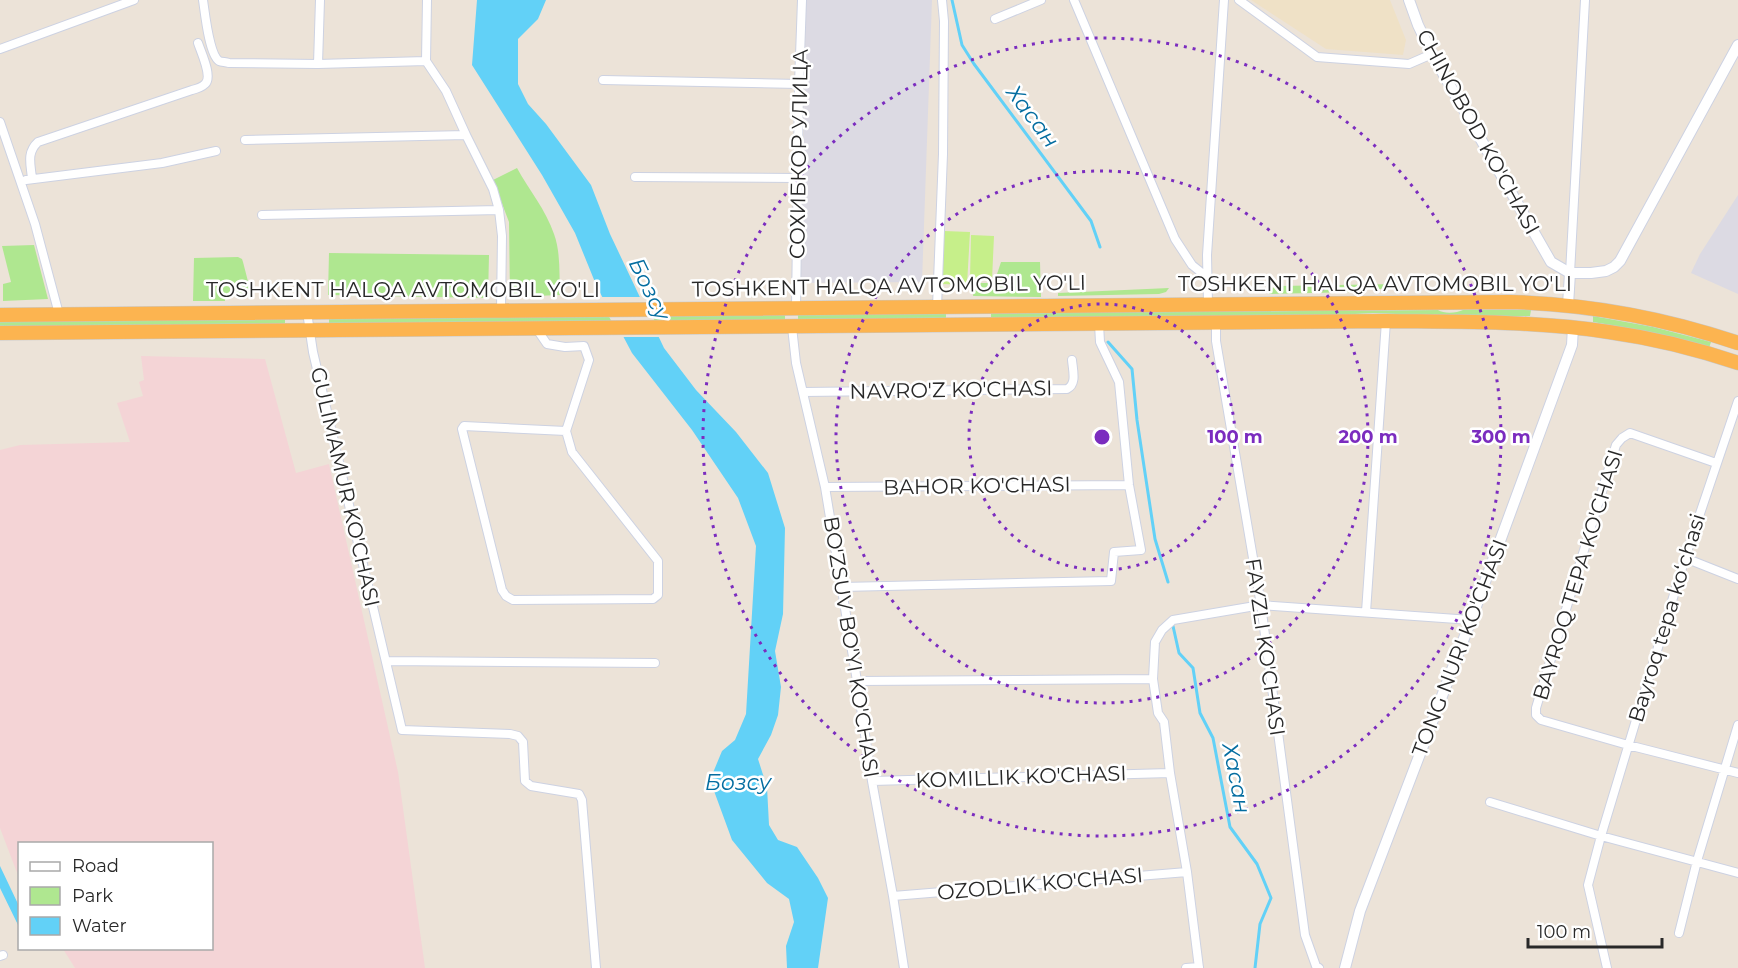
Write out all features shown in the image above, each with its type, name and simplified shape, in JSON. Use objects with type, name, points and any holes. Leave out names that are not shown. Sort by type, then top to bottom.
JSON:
[{"type":"highway","name":"TOSHKENT HALQA AVTOMOBIL YO'LI","points":[[0,315],[1457,301],[1568,305],[1629,314],[1738,343]]},
{"type":"highway","points":[[1568,305],[1573,327]]},
{"type":"highway","points":[[966,307],[966,325]]},
{"type":"highway","name":"TOSHKENT HALQA AVTOMOBIL YO'LI","points":[[0,333],[1386,321],[1573,327],[1649,339],[1738,363]]},
{"type":"street","points":[[0,49],[134,0]]},
{"type":"street","points":[[203,0],[211,45],[219,61],[318,64],[426,61]]},
{"type":"street","points":[[318,64],[320,0]]},
{"type":"street","points":[[428,0],[426,61],[446,91],[493,189],[499,210],[502,236],[501,310]]},
{"type":"street","name":"СОХИБКОР УЛИЦА","points":[[796,309],[802,0]]},
{"type":"street","points":[[937,307],[943,154],[944,21],[942,0]]},
{"type":"street","points":[[994,19],[1041,0]]},
{"type":"street","points":[[1074,0],[1175,239],[1192,265],[1208,277]]},
{"type":"street","points":[[1208,304],[1207,255],[1224,0]]},
{"type":"street","points":[[1239,0],[1317,57],[1409,64],[1432,54]]},
{"type":"street","name":"CHINOBOD KO'CHASI","points":[[1409,0],[1432,54],[1551,262],[1570,273]]},
{"type":"street","points":[[1568,305],[1585,0]]},
{"type":"street","points":[[32,179],[29,154],[38,142],[205,85],[208,80],[208,71],[198,43]]},
{"type":"street","points":[[1570,273],[1606,272],[1620,261],[1738,45]]},
{"type":"street","points":[[603,80],[799,84]]},
{"type":"street","points":[[0,122],[35,224],[59,314]]},
{"type":"street","points":[[245,140],[466,135]]},
{"type":"street","points":[[0,153],[10,149]]},
{"type":"street","points":[[21,181],[162,163],[216,151]]},
{"type":"street","points":[[635,177],[797,178]]},
{"type":"street","points":[[262,215],[499,210]]},
{"type":"street","name":"GULIMAMUR KO'CHASI","points":[[307,312],[309,330],[402,729],[518,736],[523,742],[525,781],[531,786],[579,794],[582,801],[596,968]]},
{"type":"street","points":[[1366,612],[1386,321]]},
{"type":"street","name":"FAYZLI KO'CHASI","points":[[1216,323],[1216,341],[1261,605],[1305,935],[1316,966],[1319,968]]},
{"type":"street","points":[[842,587],[1111,581],[1114,552],[1141,550],[1129,484],[1119,382],[1100,342],[1099,324]]},
{"type":"street","name":"BO'ZSUV BO'YI KO'CHASI","points":[[792,327],[795,363],[825,487],[904,968]]},
{"type":"street","name":"TONG NURI KO'CHASI","points":[[1345,968],[1360,911],[1471,620],[1572,345],[1573,327]]},
{"type":"street","points":[[536,328],[547,344],[565,347],[584,346],[588,360],[566,431],[572,452],[658,561],[658,595],[653,599],[513,600],[502,590],[463,427],[566,431]]},
{"type":"street","name":"NAVRO'Z KO'CHASI","points":[[803,392],[1067,389],[1073,383],[1072,360]]},
{"type":"street","name":"Bayroq tepa koʻchasi","points":[[1607,968],[1588,885],[1685,558],[1738,401]]},
{"type":"street","name":"BAYROQ TEPA KO'CHASI","points":[[1628,745],[1541,720],[1536,715],[1536,708],[1616,445],[1630,433],[1716,463]]},
{"type":"street","name":"BAHOR KO'CHASI","points":[[825,487],[1129,484]]},
{"type":"street","points":[[1685,558],[1738,579]]},
{"type":"street","points":[[1186,968],[1199,967],[1164,722],[1158,713],[1153,679],[1155,642],[1162,630],[1173,620],[1261,605],[1471,620]]},
{"type":"street","points":[[387,661],[655,663]]},
{"type":"street","points":[[857,681],[1153,679]]},
{"type":"street","points":[[1679,933],[1697,861],[1738,725]]},
{"type":"street","points":[[1628,745],[1738,773]]},
{"type":"street","name":"KOMILLIK KO'CHASI","points":[[872,781],[1170,773]]},
{"type":"street","points":[[1490,802],[1601,836],[1738,873]]},
{"type":"street","name":"OZODLIK KO'CHASI","points":[[892,896],[1187,872]]},
{"type":"shaded area","points":[[806,0],[932,0],[922,282],[801,283]]},
{"type":"shaded area","points":[[1251,0],[1390,0],[1406,40],[1403,55],[1326,49]]},
{"type":"shaded area","points":[[1738,195],[1738,294],[1691,273],[1700,254]]},
{"type":"shaded area","points":[[141,356],[265,359],[296,473],[329,464],[398,772],[425,968],[75,968],[64,950],[213,950],[213,842],[18,842],[18,874],[0,828],[0,450],[20,445],[130,442],[117,403],[143,396],[139,382],[144,380]]},
{"type":"green space","points":[[517,168],[551,225],[559,257],[560,295],[510,297],[509,222],[493,180]]},
{"type":"green space","points":[[944,231],[970,232],[967,285],[942,284]]},
{"type":"green space","points":[[971,235],[994,236],[992,280],[970,279]]},
{"type":"green space","points":[[34,245],[48,299],[3,301],[3,284],[11,282],[2,246]]},
{"type":"green space","points":[[329,253],[489,255],[488,298],[328,295]]},
{"type":"green space","points":[[238,257],[242,259],[252,297],[225,296],[225,301],[193,301],[194,258]]},
{"type":"green space","points":[[1001,262],[1040,262],[1041,297],[973,296],[975,283],[994,283]]},
{"type":"green space","points":[[1396,284],[1396,289],[1269,294],[1272,288],[1279,286]]},
{"type":"green space","points":[[1169,288],[1166,292],[1159,294],[1058,296],[1058,293]]},
{"type":"green space","points":[[1438,310],[1450,313],[1463,310],[1531,310],[1530,316],[1373,313],[1303,317],[991,319],[991,313]]},
{"type":"green space","points":[[946,312],[946,319],[798,320],[798,313]]},
{"type":"green space","points":[[785,314],[785,320],[329,325],[329,318]]},
{"type":"green space","points":[[1593,316],[1653,327],[1711,342],[1709,348],[1593,322]]},
{"type":"green space","points":[[285,319],[285,326],[0,328],[0,322]]},
{"type":"water","name":"Бозсу","points":[[477,0],[546,0],[538,19],[518,39],[518,84],[528,104],[546,124],[591,185],[610,234],[664,348],[696,390],[736,432],[768,473],[785,528],[783,614],[775,651],[781,687],[778,715],[771,735],[758,759],[767,787],[769,825],[778,840],[797,847],[818,878],[828,898],[818,968],[787,968],[786,946],[794,922],[789,899],[767,883],[732,840],[710,780],[722,751],[735,740],[746,714],[756,546],[738,498],[692,430],[632,353],[597,287],[575,233],[542,175],[472,65]]},
{"type":"water","points":[[0,866],[18,904],[18,925],[0,888]]},
{"type":"pier","points":[[600,297],[644,297],[662,337],[620,337]]},
{"type":"waterway","name":"Хасан","points":[[952,0],[962,45],[1091,221],[1100,247]]},
{"type":"waterway","name":"Хасан","points":[[1108,342],[1132,369],[1137,420],[1155,539],[1168,582]]},
{"type":"waterway","name":"Хасан","points":[[1173,626],[1179,653],[1193,668],[1200,713],[1213,738],[1230,827],[1257,864],[1271,898],[1260,924],[1255,968]]}]
